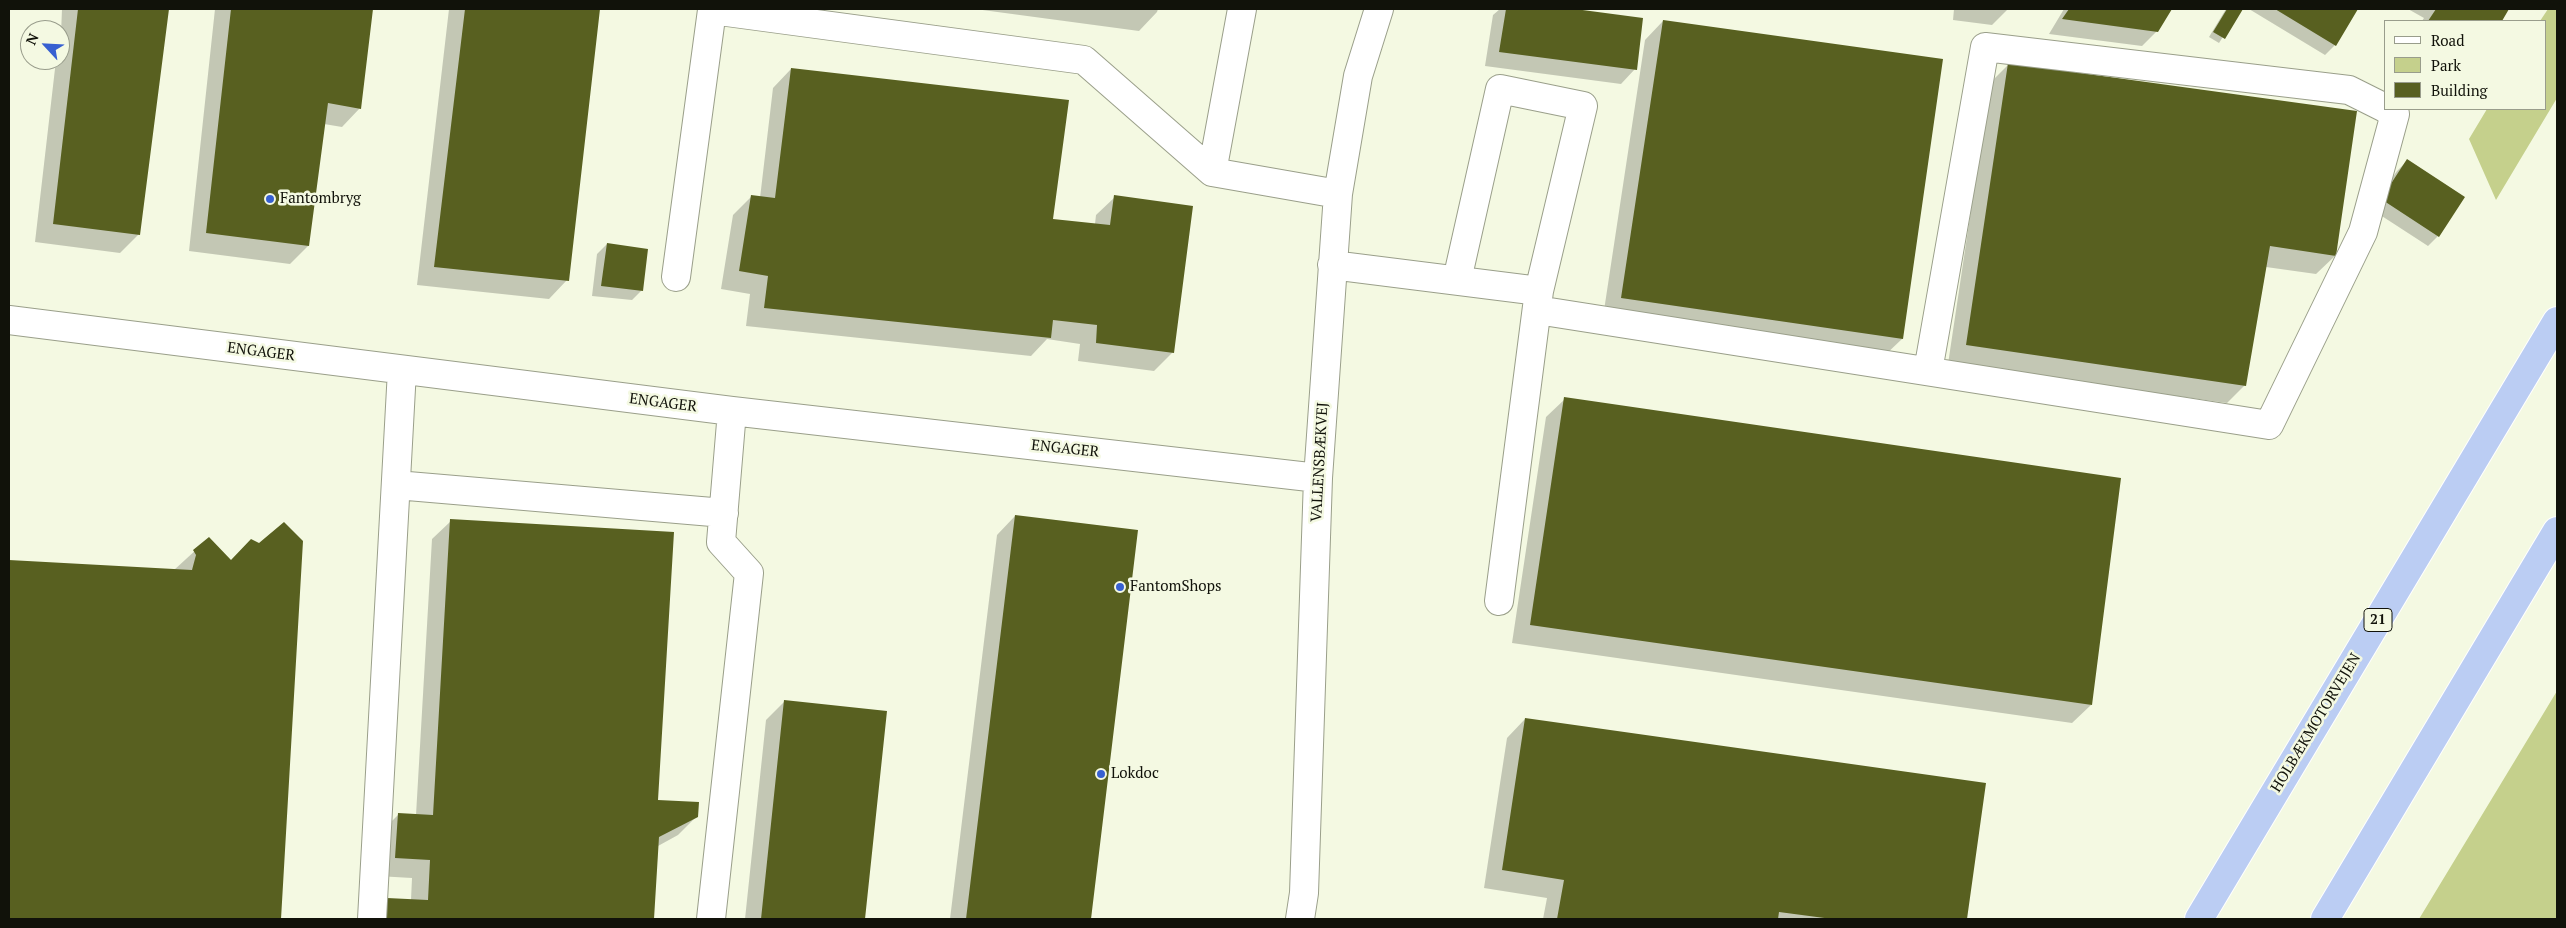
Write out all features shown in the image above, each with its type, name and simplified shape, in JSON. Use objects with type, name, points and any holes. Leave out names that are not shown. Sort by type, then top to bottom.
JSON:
[{"type":"highway","name":"HOLBÆKMOTORVEJEN","points":[[2199,919],[2557,321]]},
{"type":"highway","points":[[2325,919],[2557,531]]},
{"type":"street","points":[[676,277],[712,9],[1084,60],[1212,172],[1338,194]]},
{"type":"street","points":[[1212,172],[1242,9]]},
{"type":"street","name":"VALLENSBÆKVEJ","points":[[1300,919],[1304,893],[1318,478],[1338,194],[1358,76],[1379,9]]},
{"type":"street","points":[[1928,371],[1985,48],[2349,90],[2384,108]]},
{"type":"street","points":[[1457,280],[1500,89],[1583,106],[1538,301],[1499,601]]},
{"type":"street","points":[[1332,265],[1457,280],[1538,301],[1928,371],[2269,425],[2363,232],[2395,114],[2388,110]]},
{"type":"street","name":"ENGAGER","points":[[9,320],[732,412],[1318,478]]},
{"type":"street","points":[[372,919],[402,370]]},
{"type":"street","points":[[710,919],[749,573],[721,542],[732,412]]},
{"type":"street","points":[[396,485],[724,513]]},
{"type":"green space","points":[[2548,9],[2557,9],[2557,98],[2496,200],[2469,139],[2486,110],[2546,110],[2546,20],[2541,20]]},
{"type":"green space","points":[[2557,691],[2557,919],[2419,919]]},
{"type":"building","points":[[78,9],[169,9],[140,235],[53,224]]},
{"type":"building","points":[[231,9],[373,9],[361,109],[328,103],[309,246],[206,233]]},
{"type":"building","points":[[465,9],[600,9],[569,281],[434,267]]},
{"type":"building","points":[[1506,9],[1575,9],[1643,18],[1637,70],[1499,52]]},
{"type":"building","points":[[2069,9],[2172,9],[2158,32],[2062,19]]},
{"type":"building","points":[[2227,9],[2243,9],[2225,39],[2213,32]]},
{"type":"building","points":[[2275,9],[2358,9],[2336,46]]},
{"type":"building","points":[[2436,9],[2509,9],[2503,20],[2429,20]]},
{"type":"building","points":[[1663,20],[1943,59],[1903,339],[1621,298]]},
{"type":"building","points":[[2008,63],[2357,111],[2336,256],[2270,246],[2246,386],[1966,345]]},
{"type":"building","points":[[791,68],[1069,100],[1053,219],[1110,225],[1114,195],[1193,206],[1174,353],[1096,343],[1097,325],[1053,320],[1051,338],[764,308],[768,276],[739,271],[751,195],[775,198]]},
{"type":"building","points":[[2407,159],[2465,197],[2439,237],[2381,199]]},
{"type":"building","points":[[607,243],[648,249],[643,291],[601,286]]},
{"type":"building","points":[[1564,397],[2121,478],[2092,705],[1530,625]]},
{"type":"building","points":[[1015,515],[1138,530],[1091,919],[966,919]]},
{"type":"building","points":[[450,519],[674,532],[658,800],[699,802],[698,817],[659,837],[654,919],[386,919],[387,898],[428,900],[430,860],[395,858],[398,813],[433,815]]},
{"type":"building","points":[[284,522],[303,541],[281,919],[9,919],[9,560],[192,570],[196,555],[193,550],[209,537],[231,560],[251,539],[259,543]]},
{"type":"building","points":[[784,700],[887,711],[865,919],[761,919]]},
{"type":"building","points":[[1525,718],[1986,783],[1967,919],[1832,919],[1779,912],[1778,919],[1557,919],[1564,880],[1502,870]]},
{"type":"place","name":"Fantombryg","points":[[270,199]]},
{"type":"place","name":"FantomShops","points":[[1120,587]]},
{"type":"place","name":"Lokdoc","points":[[1101,774]]}]
